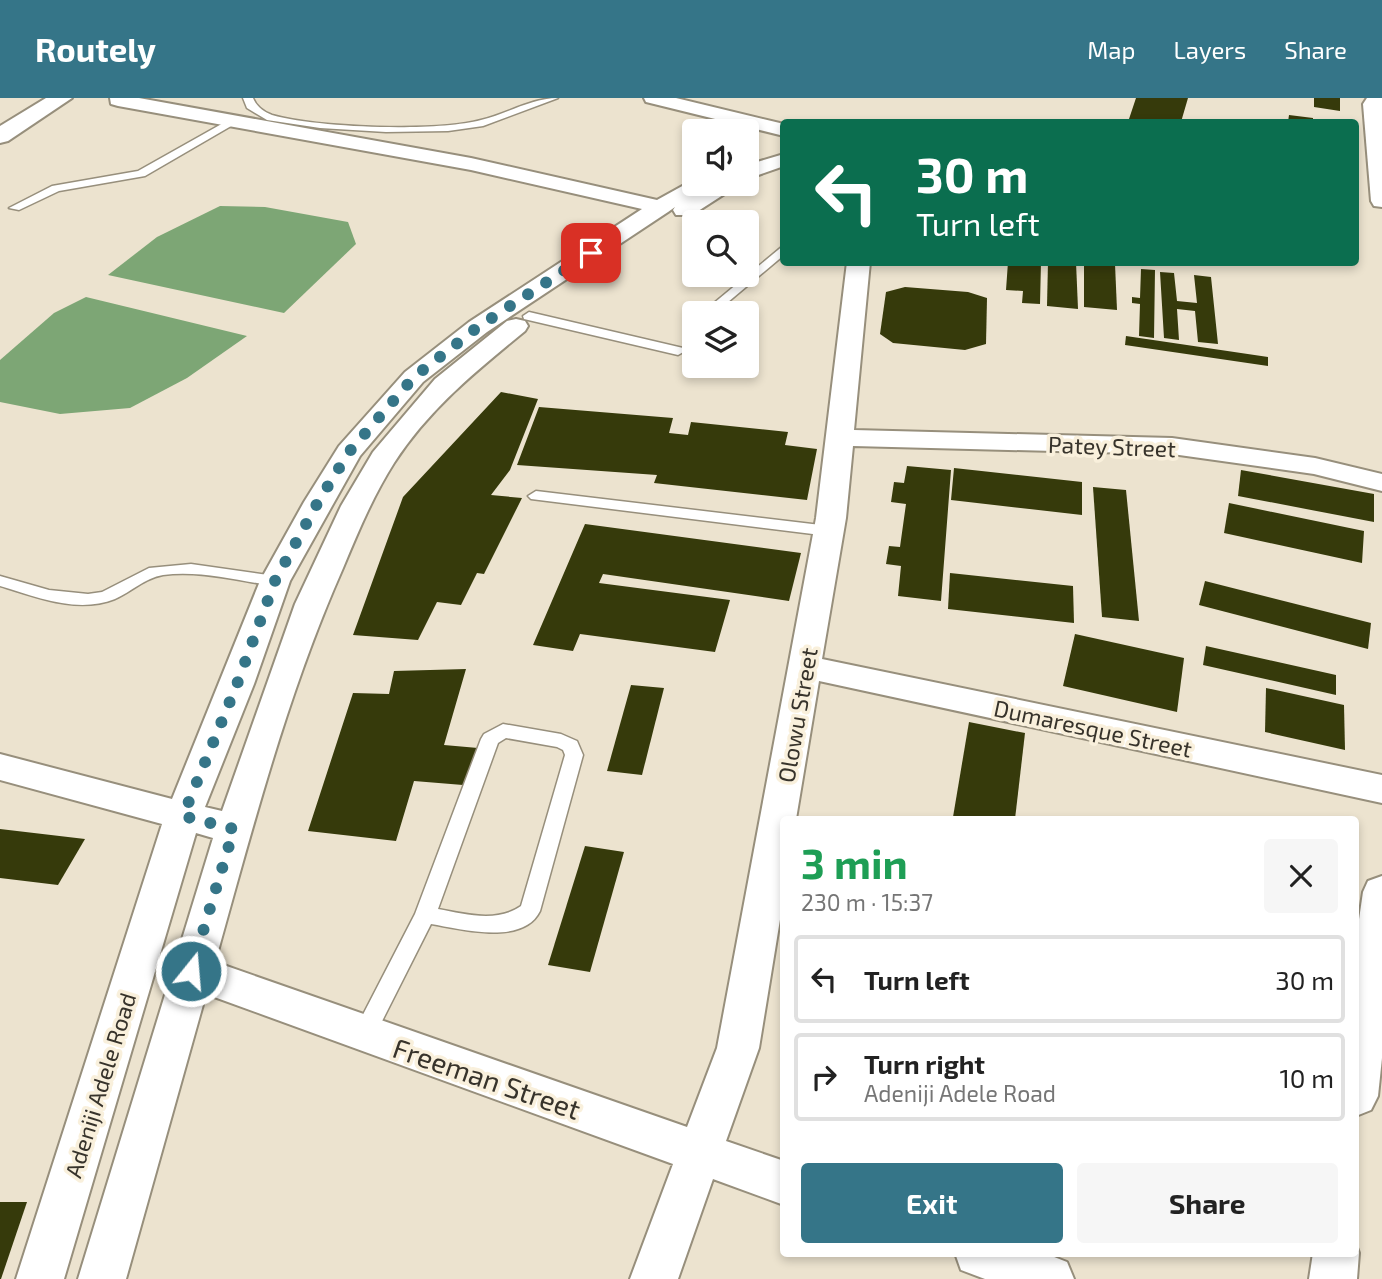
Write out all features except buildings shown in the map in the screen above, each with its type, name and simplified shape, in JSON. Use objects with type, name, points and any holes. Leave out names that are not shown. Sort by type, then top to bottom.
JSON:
[{"type":"highway","points":[[0,136],[61,98]]},
{"type":"street","points":[[653,98],[780,129]]},
{"type":"street","points":[[1376,98],[1373,104],[1382,201]]},
{"type":"street","points":[[118,100],[471,164],[660,207]]},
{"type":"street","points":[[759,155],[780,147]]},
{"type":"street","points":[[759,167],[780,161]]},
{"type":"street","points":[[1359,162],[1378,168]]},
{"type":"street","points":[[1359,172],[1378,168]]},
{"type":"street","name":"Adeniji Adele Road","points":[[40,1279],[183,816],[237,684],[275,581],[318,502],[349,452],[414,377],[478,327],[682,195]]},
{"type":"street","points":[[102,1279],[234,829],[311,604],[355,506],[383,458],[444,384],[529,316],[707,196]]},
{"type":"street","name":"Olowu Street","points":[[654,1279],[738,1048],[829,531],[859,266]]},
{"type":"street","name":"Patey Street","points":[[839,438],[1172,446],[1315,466],[1382,483]]},
{"type":"street","name":"Dumaresque Street","points":[[805,667],[1382,789]]},
{"type":"street","points":[[0,767],[234,829]]},
{"type":"street","points":[[1359,1072],[1382,892]]},
{"type":"street","name":"Freeman Street","points":[[191,971],[780,1182]]},
{"type":"street","points":[[989,1257],[1050,1279]]},
{"type":"street","points":[[1333,1279],[1336,1257]]},
{"type":"lane","points":[[248,98],[251,106],[267,117],[320,125],[386,130],[448,128],[483,122],[553,98]]},
{"type":"lane","points":[[15,208],[71,184],[141,174],[234,120]]},
{"type":"lane","points":[[722,301],[780,252]]},
{"type":"lane","points":[[529,316],[678,351]]},
{"type":"lane","points":[[536,496],[829,531]]},
{"type":"lane","points":[[0,581],[62,597],[100,598],[141,576],[162,570],[187,570],[275,581]]},
{"type":"lane","points":[[364,1034],[425,915],[490,739],[503,731],[561,741],[571,746],[573,755],[530,911],[522,919],[504,925],[425,915]]},
{"type":"shaded area","points":[[220,206],[265,207],[348,222],[356,244],[284,313],[108,275],[157,237]]},
{"type":"shaded area","points":[[86,297],[247,336],[187,378],[130,408],[60,414],[0,402],[0,360],[54,313]]},
{"type":"route","points":[[191,971],[234,829],[183,816],[237,684],[275,581],[318,502],[349,452],[414,377],[478,327],[591,253]]}]
